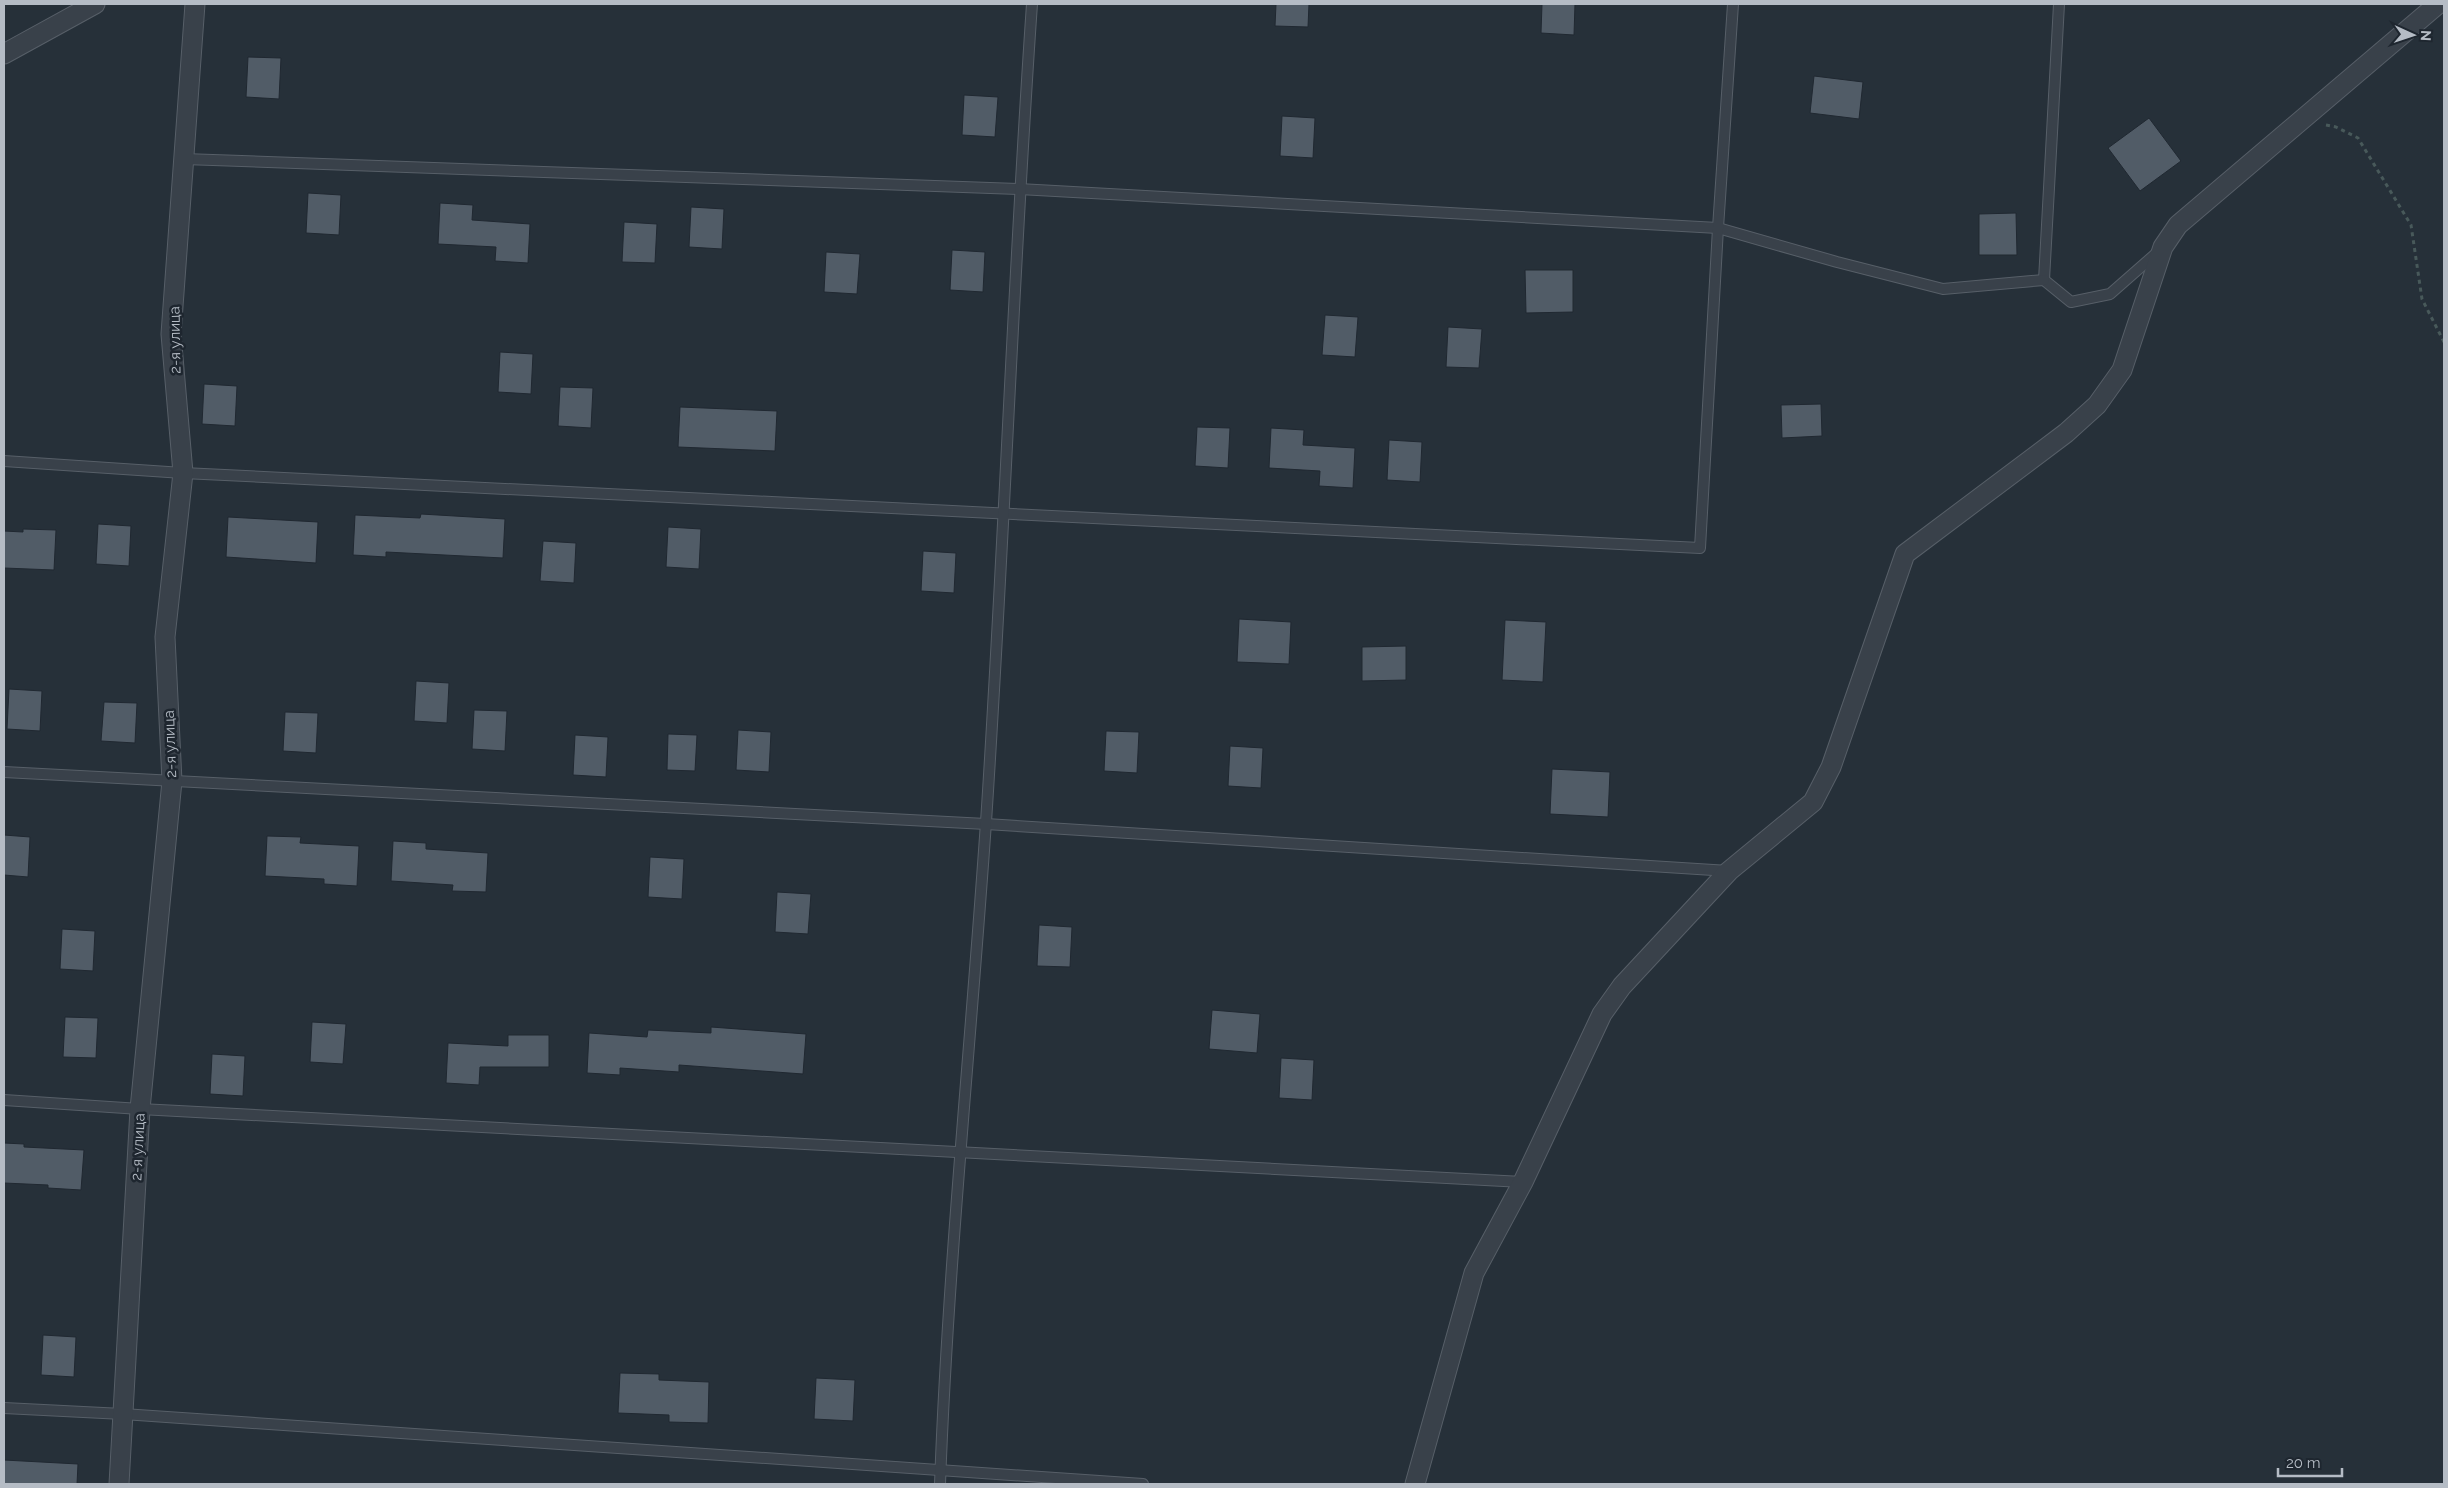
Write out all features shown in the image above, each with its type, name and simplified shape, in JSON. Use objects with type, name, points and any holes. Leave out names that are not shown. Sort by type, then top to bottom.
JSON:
[{"type":"street","points":[[4,54],[95,4]]},
{"type":"street","name":"2-я улица","points":[[119,1484],[140,1109],[172,781],[165,637],[183,473],[171,334],[195,4]]},
{"type":"street","points":[[1415,1484],[1474,1273],[1523,1182],[1602,1014],[1622,986],[1729,871],[1813,802],[1831,767],[1905,554],[2066,433],[2097,404],[2122,370],[2163,247],[2178,225],[2303,121],[2438,4]]},
{"type":"lane","points":[[940,1484],[960,1152],[986,824],[1005,514],[1019,189],[1032,4]]},
{"type":"lane","points":[[4,461],[183,473],[1700,548],[1733,4]]},
{"type":"lane","points":[[2044,280],[2060,4]]},
{"type":"lane","points":[[184,159],[1019,189],[1718,228],[1837,262],[1943,289],[2044,280],[2071,302],[2110,294],[2163,247]]},
{"type":"lane","points":[[4,772],[986,824],[1729,871]]},
{"type":"lane","points":[[4,1100],[140,1109],[1523,1182]]},
{"type":"lane","points":[[4,1408],[123,1414],[1143,1484]]},
{"type":"path","points":[[2303,121],[2336,127],[2358,138],[2382,175],[2411,225],[2422,299],[2444,342]]},
{"type":"building","points":[[1276,4],[1309,4],[1308,27],[1275,26]]},
{"type":"building","points":[[1542,4],[1575,4],[1574,35],[1541,33]]},
{"type":"building","points":[[248,57],[281,58],[279,99],[246,97]]},
{"type":"building","points":[[1814,76],[1863,82],[1859,119],[1810,113]]},
{"type":"building","points":[[964,95],[998,97],[995,137],[962,135]]},
{"type":"building","points":[[1282,116],[1315,118],[1313,158],[1280,156]]},
{"type":"building","points":[[2149,118],[2181,161],[2140,191],[2108,148]]},
{"type":"building","points":[[308,193],[341,195],[339,235],[306,233]]},
{"type":"building","points":[[440,203],[473,205],[472,220],[530,224],[528,263],[495,261],[496,247],[438,244]]},
{"type":"building","points":[[691,207],[724,209],[722,249],[689,247]]},
{"type":"building","points":[[2016,213],[2017,255],[1979,255],[1979,214]]},
{"type":"building","points":[[624,222],[657,224],[655,263],[622,262]]},
{"type":"building","points":[[952,250],[985,252],[983,292],[950,290]]},
{"type":"building","points":[[826,252],[860,254],[857,294],[824,292]]},
{"type":"building","points":[[1525,270],[1573,270],[1573,312],[1526,313]]},
{"type":"building","points":[[1325,315],[1358,317],[1355,357],[1322,355]]},
{"type":"building","points":[[1448,327],[1482,329],[1479,368],[1446,367]]},
{"type":"building","points":[[500,352],[533,354],[531,394],[498,392]]},
{"type":"building","points":[[204,384],[237,386],[235,426],[202,424]]},
{"type":"building","points":[[560,387],[593,388],[591,428],[558,426]]},
{"type":"building","points":[[1821,404],[1822,436],[1782,438],[1781,405]]},
{"type":"building","points":[[680,407],[777,411],[775,451],[678,447]]},
{"type":"building","points":[[1197,427],[1230,428],[1228,468],[1195,466]]},
{"type":"building","points":[[1271,428],[1304,430],[1303,445],[1355,448],[1353,488],[1319,486],[1320,471],[1269,468]]},
{"type":"building","points":[[1389,440],[1422,442],[1420,482],[1387,480]]},
{"type":"building","points":[[421,514],[505,519],[503,558],[386,552],[386,557],[353,555],[355,515],[420,518]]},
{"type":"building","points":[[228,517],[318,522],[316,563],[226,557]]},
{"type":"building","points":[[98,524],[131,526],[129,566],[96,564]]},
{"type":"building","points":[[668,527],[701,529],[699,569],[666,567]]},
{"type":"building","points":[[23,529],[56,530],[54,570],[4,568],[4,531],[23,532]]},
{"type":"building","points":[[543,541],[576,543],[574,583],[540,581]]},
{"type":"building","points":[[923,551],[956,553],[954,593],[921,591]]},
{"type":"building","points":[[1239,619],[1291,622],[1289,664],[1237,662]]},
{"type":"building","points":[[1505,620],[1546,622],[1543,682],[1502,680]]},
{"type":"building","points":[[1406,646],[1406,680],[1362,681],[1362,647]]},
{"type":"building","points":[[416,681],[449,683],[447,723],[414,721]]},
{"type":"building","points":[[9,689],[42,691],[40,731],[7,729]]},
{"type":"building","points":[[104,702],[137,703],[135,743],[101,741]]},
{"type":"building","points":[[474,710],[507,711],[505,751],[472,749]]},
{"type":"building","points":[[285,712],[318,713],[316,753],[283,751]]},
{"type":"building","points":[[738,730],[771,732],[769,772],[736,770]]},
{"type":"building","points":[[1106,731],[1139,732],[1137,773],[1104,771]]},
{"type":"building","points":[[668,734],[697,735],[695,771],[667,770]]},
{"type":"building","points":[[575,735],[608,737],[606,777],[573,775]]},
{"type":"building","points":[[1230,746],[1263,748],[1261,788],[1228,786]]},
{"type":"building","points":[[1552,769],[1610,772],[1608,817],[1550,814]]},
{"type":"building","points":[[4,835],[30,837],[28,877],[4,875]]},
{"type":"building","points":[[267,836],[301,837],[300,843],[359,846],[357,886],[324,884],[324,879],[265,876]]},
{"type":"building","points":[[393,841],[426,843],[426,849],[488,853],[486,892],[452,891],[453,885],[391,881]]},
{"type":"building","points":[[650,857],[684,859],[682,899],[648,897]]},
{"type":"building","points":[[777,892],[811,894],[808,934],[775,932]]},
{"type":"building","points":[[1039,925],[1072,927],[1070,967],[1037,966]]},
{"type":"building","points":[[62,929],[95,931],[93,971],[60,969]]},
{"type":"building","points":[[1212,1010],[1260,1014],[1257,1053],[1209,1049]]},
{"type":"building","points":[[65,1017],[98,1018],[96,1058],[63,1057]]},
{"type":"building","points":[[312,1022],[346,1024],[343,1064],[310,1062]]},
{"type":"building","points":[[711,1027],[806,1034],[803,1074],[679,1065],[679,1072],[620,1068],[620,1075],[587,1073],[589,1033],[647,1037],[648,1030],[711,1033]]},
{"type":"building","points":[[508,1035],[549,1035],[549,1067],[480,1067],[479,1085],[446,1083],[448,1043],[508,1046]]},
{"type":"building","points":[[212,1054],[245,1056],[243,1096],[210,1094]]},
{"type":"building","points":[[1281,1058],[1314,1060],[1312,1100],[1279,1098]]},
{"type":"building","points":[[4,1143],[24,1144],[24,1147],[84,1150],[81,1190],[48,1188],[48,1185],[4,1183]]},
{"type":"building","points":[[43,1335],[76,1337],[74,1377],[41,1375]]},
{"type":"building","points":[[620,1373],[659,1374],[659,1380],[709,1382],[708,1423],[669,1422],[669,1415],[618,1413]]},
{"type":"building","points":[[816,1378],[855,1380],[853,1421],[814,1419]]},
{"type":"building","points":[[4,1460],[78,1464],[77,1484],[4,1484]]}]
